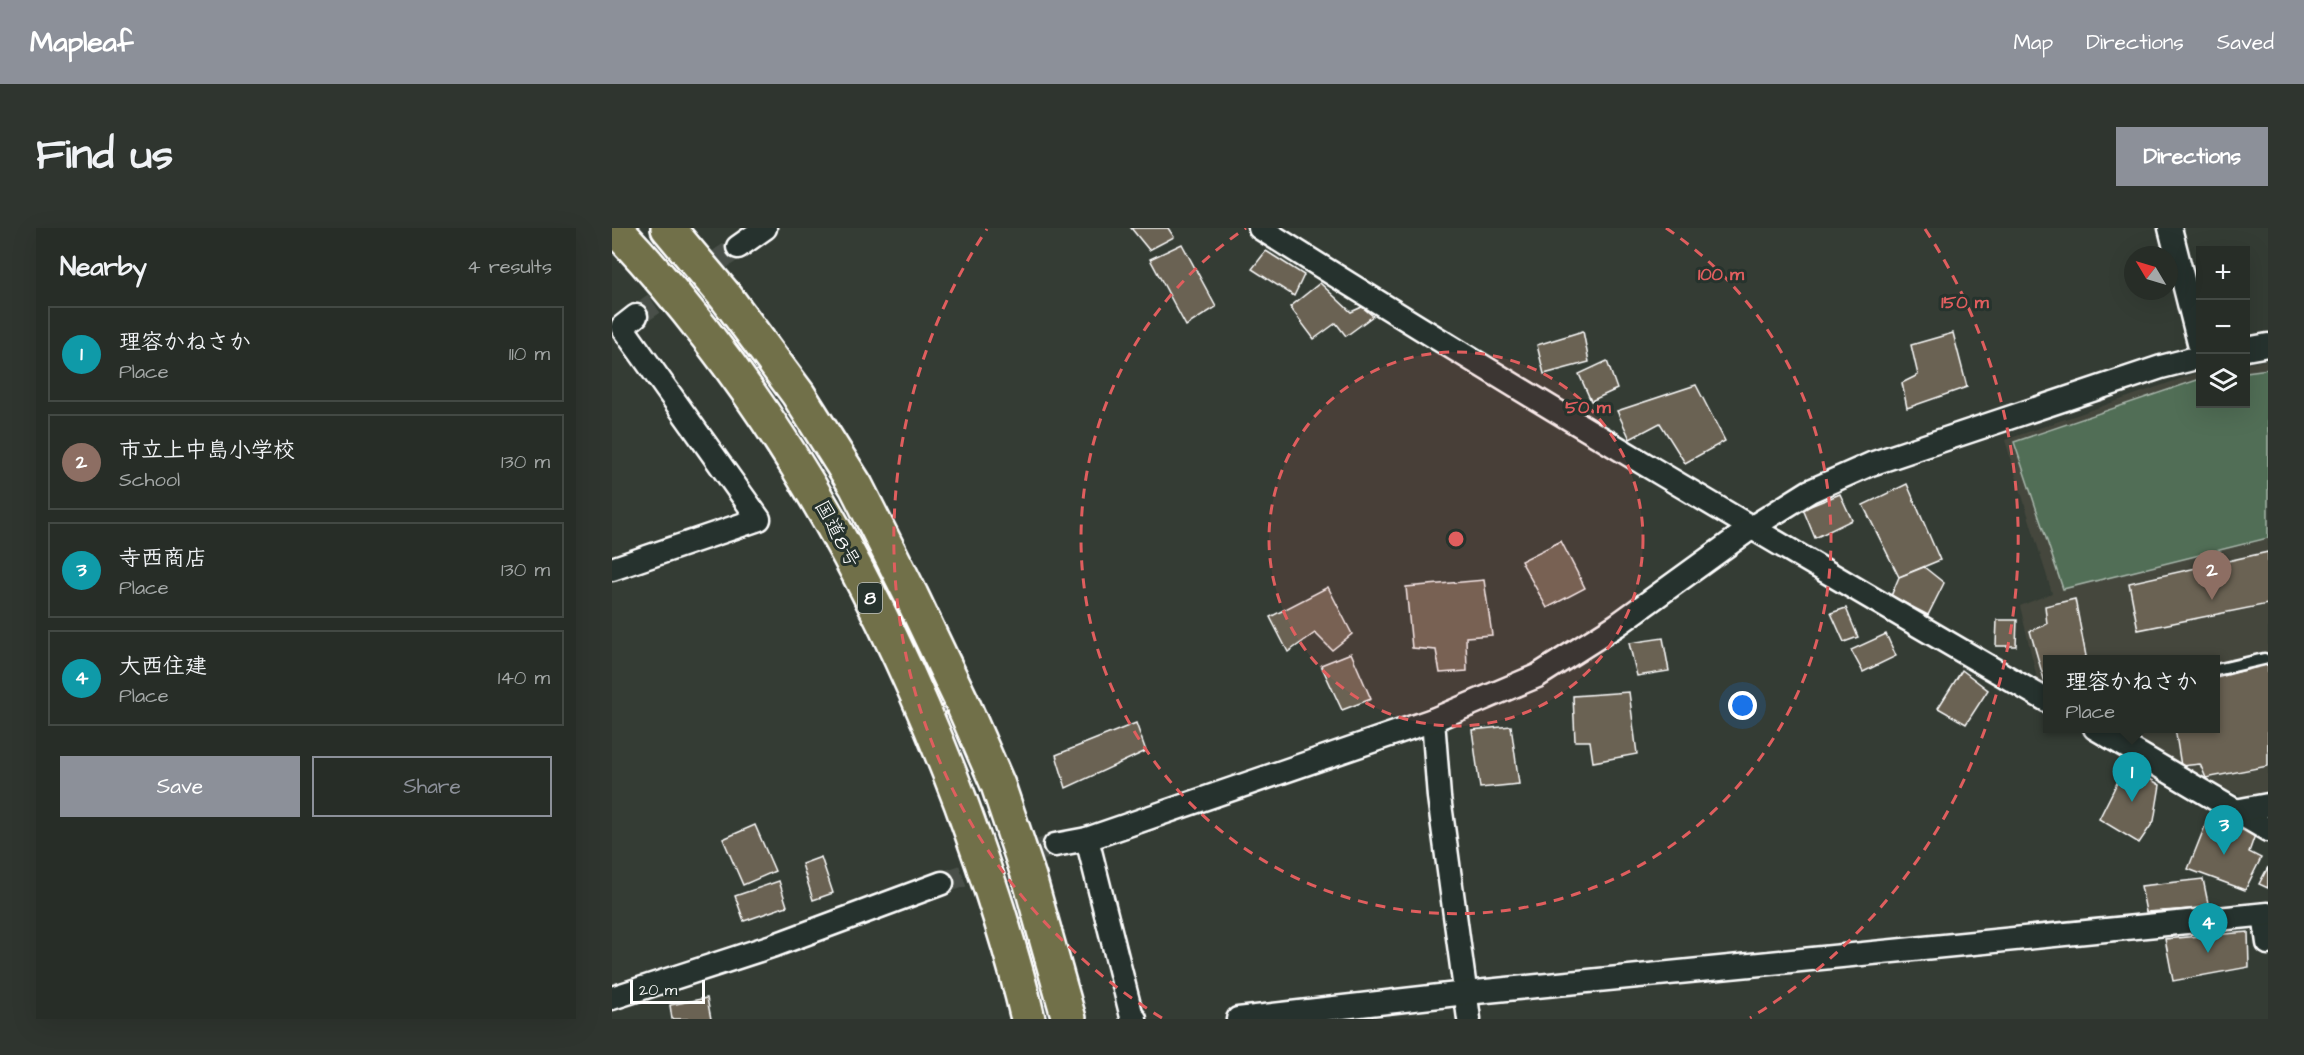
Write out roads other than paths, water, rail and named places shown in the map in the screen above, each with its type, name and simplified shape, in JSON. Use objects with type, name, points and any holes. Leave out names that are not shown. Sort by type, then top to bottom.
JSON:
[{"type":"highway","name":"国道8号","points":[[615,228],[719,351],[765,416],[811,486],[885,626],[932,726],[989,880],[1015,964],[1028,1019]]},
{"type":"highway","name":"国道8号","points":[[668,228],[726,297],[798,394],[856,486],[911,595],[998,785],[1029,877],[1069,1019]]},
{"type":"street","points":[[738,247],[765,228]]},
{"type":"street","points":[[1260,228],[1412,324],[1751,528],[2043,698]]},
{"type":"street","points":[[2170,228],[2196,331]]},
{"type":"street","points":[[612,569],[759,519],[623,320]]},
{"type":"street","points":[[2250,348],[2268,345]]},
{"type":"street","points":[[1055,844],[1087,839],[1433,720],[1537,676],[1617,625],[1751,528],[1810,490],[1870,464],[2160,366],[2196,358]]},
{"type":"street","points":[[1433,720],[1439,797],[1469,1019]]},
{"type":"street","points":[[2102,733],[2268,830]]},
{"type":"street","points":[[2235,811],[2268,805]]},
{"type":"street","points":[[1087,839],[1132,1017],[1135,1019]]},
{"type":"street","points":[[612,998],[775,945],[942,884]]},
{"type":"street","points":[[1238,1019],[1466,993],[2266,915],[2268,943]]},
{"type":"lane","points":[[2220,669],[2264,659]]},
{"type":"tunnel","points":[[636,316],[738,247]]},
{"type":"tunnel","points":[[942,883],[1055,845]]},
{"type":"place","name":"市立上中島小学校","points":[[2212,600]]},
{"type":"place","name":"理容かねさか","points":[[2132,802]]},
{"type":"place","name":"寺西商店","points":[[2224,855]]},
{"type":"place","name":"大西住建","points":[[2208,953]]}]
